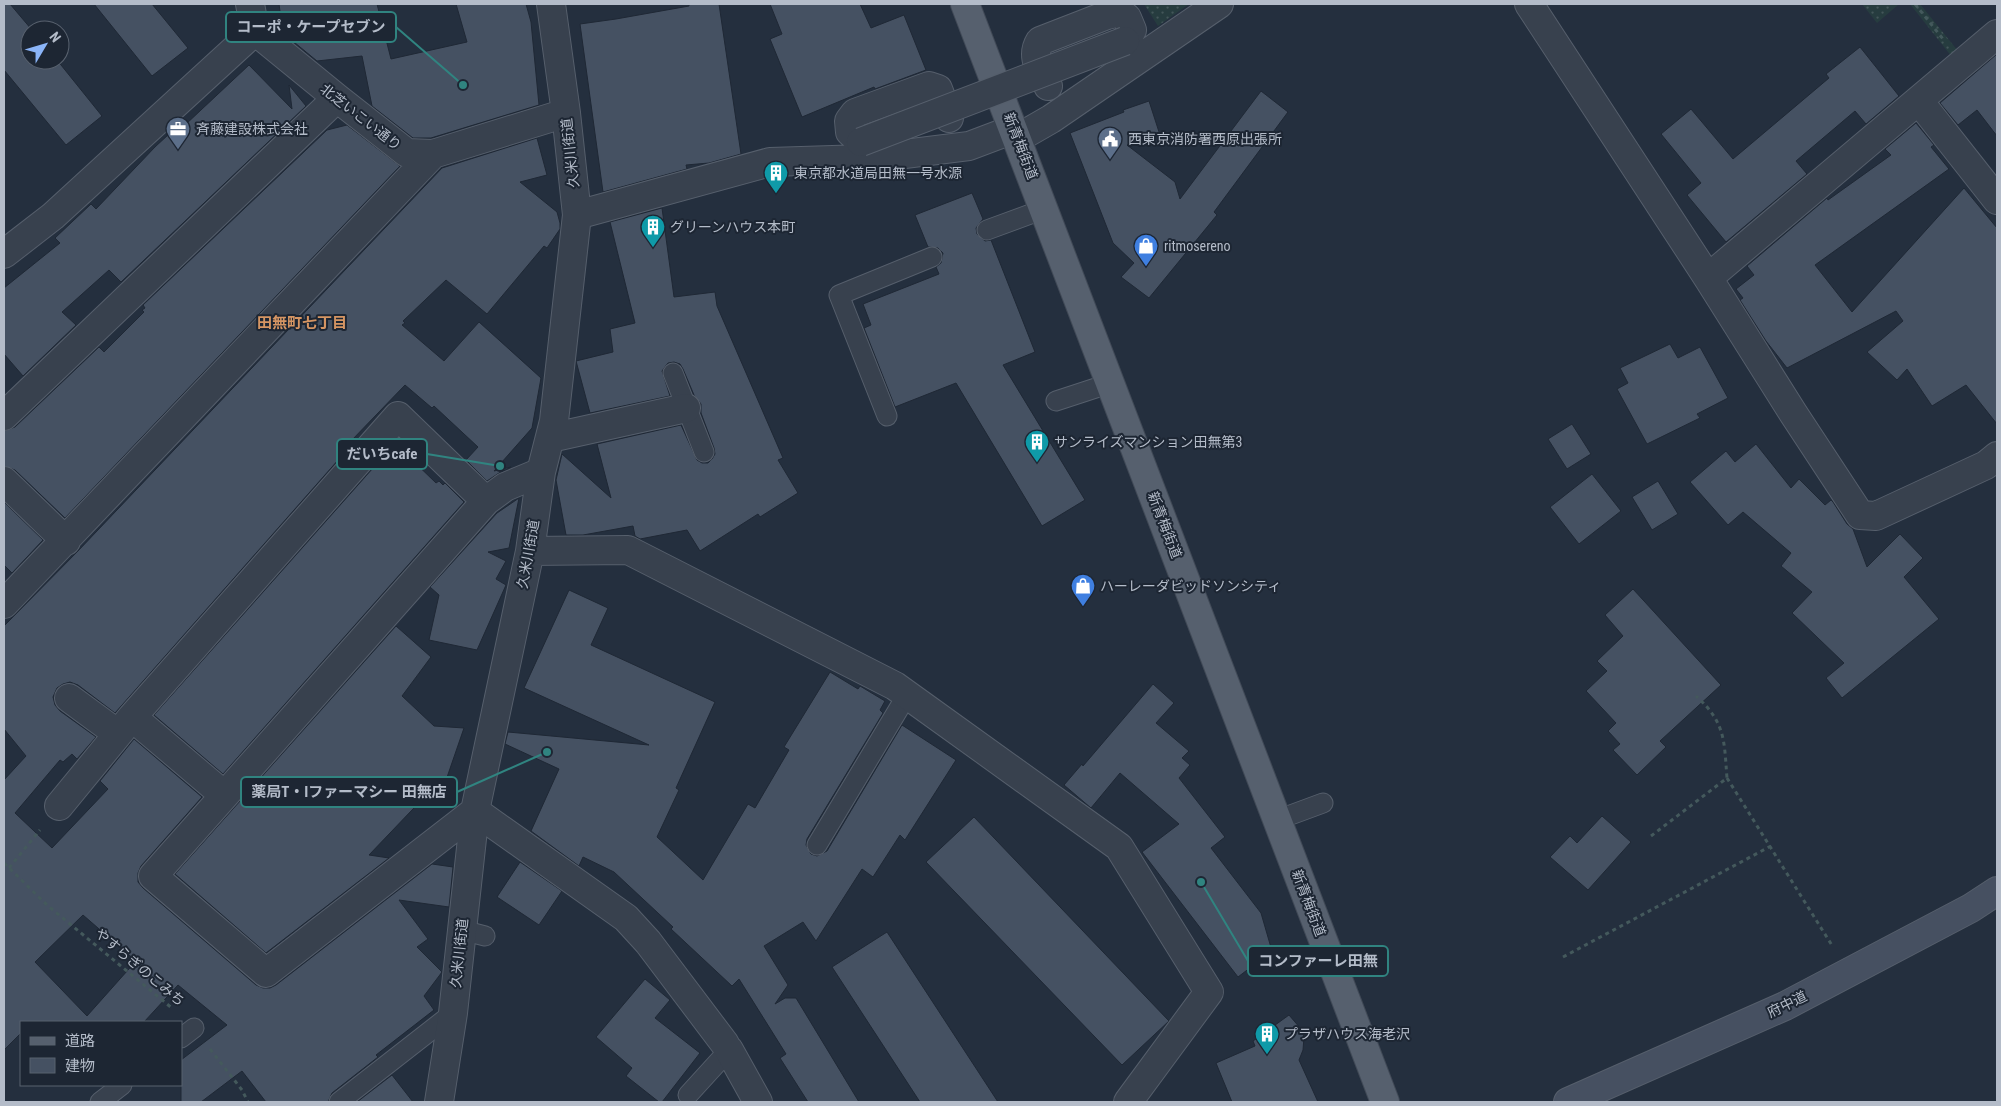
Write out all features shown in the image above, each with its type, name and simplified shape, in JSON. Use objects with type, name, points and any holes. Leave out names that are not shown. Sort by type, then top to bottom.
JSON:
[{"type":"main road","name":"新青梅街道","points":[[965,4],[1384,1102]]},
{"type":"street","points":[[4,254],[52,216],[255,31],[250,4]]},
{"type":"street","name":"久米川街道","points":[[439,1102],[453,1013],[473,933],[475,810],[530,551],[541,472],[554,421],[577,215],[566,113],[551,4]]},
{"type":"street","points":[[577,215],[770,162],[864,159],[969,146],[1016,134],[1051,119],[1219,4]]},
{"type":"street","points":[[1529,4],[1612,117],[1708,278],[1860,515],[1876,516],[1993,466]]},
{"type":"street","points":[[949,118],[938,89],[929,86],[855,113],[849,121],[850,132],[861,142],[1125,41],[1132,30],[1127,18],[1120,12],[1107,15],[1040,41],[1034,49],[1035,56],[1048,86]]},
{"type":"street","name":"北芝いこい通り","points":[[255,31],[407,153],[433,154],[566,113]]},
{"type":"street","points":[[1708,278],[1997,34]]},
{"type":"street","points":[[7,406],[337,98]]},
{"type":"street","points":[[1919,100],[1997,200]]},
{"type":"street","points":[[4,604],[433,154]]},
{"type":"street","points":[[550,438],[686,408]]},
{"type":"street","points":[[59,806],[125,726],[398,416],[486,501]]},
{"type":"street","points":[[541,472],[505,487],[486,501],[153,876],[266,973],[475,810],[626,918],[648,942],[727,1047],[758,1102]]},
{"type":"street","points":[[4,481],[66,540]]},
{"type":"street","points":[[530,551],[628,550],[896,686],[1120,847],[1209,992],[1128,1102]]},
{"type":"street","points":[[69,698],[125,726],[224,795]]},
{"type":"street","name":"府中道","points":[[1568,1102],[1785,1006],[1971,908],[1997,891]]},
{"type":"lane","points":[[987,230],[1044,208]]},
{"type":"lane","points":[[886,416],[839,295],[932,257]]},
{"type":"lane","points":[[673,373],[704,452]]},
{"type":"lane","points":[[1056,401],[1111,383]]},
{"type":"lane","points":[[817,845],[907,695]]},
{"type":"lane","points":[[1277,820],[1324,803]]},
{"type":"lane","points":[[339,1102],[453,1013]]},
{"type":"lane","points":[[688,1095],[727,1047]]},
{"type":"lane","points":[[100,1102],[121,1086]]},
{"type":"path","points":[[1914,4],[1962,63]]},
{"type":"path","points":[[1696,696],[1705,704],[1721,726],[1727,778],[1849,973]]},
{"type":"path","points":[[1651,836],[1727,778]]},
{"type":"path","points":[[9,868],[59,806]]},
{"type":"path","points":[[1563,956],[1771,846]]},
{"type":"path","name":"やすらぎのこみち","points":[[4,863],[174,1021]]},
{"type":"path","name":"やすらぎのこみち","points":[[187,1033],[242,1090],[248,1102]]},
{"type":"green space","points":[[1144,4],[1189,4],[1158,26]]},
{"type":"green space","points":[[1862,4],[1899,4],[1877,23]]},
{"type":"green space","points":[[1910,4],[1920,4],[1958,51],[1952,57]]},
{"type":"building","points":[[4,4],[10,4],[24,20],[20,20],[20,70],[65,70],[102,116],[66,145],[4,70]]},
{"type":"building","points":[[94,4],[152,4],[188,48],[152,76]]},
{"type":"building","points":[[279,4],[377,4],[391,59],[467,42],[456,4],[526,4],[531,22],[539,105],[431,138],[413,138],[372,106],[362,56],[317,61],[283,33]]},
{"type":"building","points":[[689,4],[719,4],[741,154],[709,163],[686,165],[687,169],[603,192],[580,24],[689,6]]},
{"type":"building","points":[[770,4],[860,4],[871,28],[904,15],[926,70],[875,89],[874,87],[802,117],[770,39],[782,34]]},
{"type":"building","points":[[1860,47],[1899,96],[1866,124],[1855,111],[1796,161],[1807,174],[1726,242],[1687,195],[1701,183],[1661,134],[1691,109],[1733,159],[1829,78],[1826,74]]},
{"type":"building","points":[[1997,54],[1997,136],[1977,110],[1958,125],[1940,103]]},
{"type":"building","points":[[249,65],[292,109],[289,85],[306,106],[121,282],[109,270],[62,312],[76,325],[23,376],[4,354],[4,288],[60,243],[55,238],[91,204],[96,209],[155,147],[182,122],[185,125]]},
{"type":"building","points":[[1261,91],[1288,112],[1214,212],[1217,215],[1149,298],[1121,277],[1134,263],[1113,243],[1070,133],[1149,101],[1160,135],[1127,145],[1175,182],[1180,199]]},
{"type":"building","points":[[1916,123],[1934,145],[1931,147],[1949,169],[1815,265],[1852,312],[1964,188],[1997,228],[1997,424],[1966,385],[1932,406],[1907,369],[1897,380],[1867,352],[1903,321],[1896,311],[1787,368],[1766,341],[1740,300],[1743,298],[1736,289],[1754,275],[1747,266],[1827,198],[1828,200],[1891,155],[1885,149]]},
{"type":"building","points":[[347,125],[400,166],[65,518],[15,470],[4,466],[4,431],[15,427],[99,347],[104,352],[144,312],[142,310],[145,308],[143,305],[327,130]]},
{"type":"building","points":[[537,138],[547,175],[520,182],[557,212],[560,229],[547,248],[544,246],[487,314],[446,280],[403,321],[405,323],[402,325],[444,361],[479,322],[541,378],[532,428],[494,471],[511,467],[487,481],[466,460],[478,447],[434,406],[432,408],[405,385],[351,441],[354,442],[115,713],[78,685],[70,682],[57,688],[53,697],[55,705],[60,711],[96,737],[77,759],[72,754],[63,762],[60,760],[15,813],[52,848],[108,789],[100,781],[134,739],[202,797],[141,866],[138,873],[138,882],[256,985],[263,988],[270,988],[276,985],[432,864],[453,867],[449,907],[399,900],[428,939],[417,947],[442,972],[424,996],[434,1010],[376,1055],[378,1057],[332,1093],[328,1102],[266,1102],[242,1071],[201,1102],[181,1102],[182,1059],[227,1025],[178,985],[145,1021],[20,1021],[20,1034],[4,1050],[4,780],[26,756],[4,729],[4,626],[78,551],[442,168]],"holes":[[[83,915],[136,961],[87,1016],[35,962]]]},
{"type":"building","points":[[972,193],[983,219],[976,228],[977,234],[985,241],[991,240],[1035,352],[1003,365],[1085,500],[1042,526],[956,383],[895,407],[864,328],[871,325],[863,304],[939,274],[936,267],[941,263],[943,253],[938,248],[928,247],[915,215]]},
{"type":"building","points":[[662,208],[674,297],[715,292],[717,306],[783,458],[778,460],[798,493],[760,517],[758,514],[700,551],[687,530],[640,539],[635,536],[633,526],[583,535],[566,535],[556,480],[562,454],[611,498],[597,444],[681,425],[697,460],[702,463],[708,463],[715,454],[701,413],[701,404],[694,395],[680,364],[668,363],[662,371],[670,396],[590,413],[576,361],[613,352],[610,329],[635,323],[610,222]]},
{"type":"building","points":[[1670,344],[1678,358],[1700,347],[1728,398],[1697,414],[1700,418],[1647,444],[1617,389],[1628,383],[1620,368]]},
{"type":"building","points":[[1572,424],[1591,454],[1567,469],[1548,439]]},
{"type":"building","points":[[1756,444],[1791,488],[1799,479],[1825,505],[1831,500],[1833,502],[1847,524],[1853,529],[1867,567],[1900,534],[1923,558],[1904,577],[1939,619],[1842,698],[1826,678],[1844,663],[1792,613],[1812,592],[1781,566],[1791,553],[1743,512],[1728,525],[1690,482],[1726,451],[1735,462]]},
{"type":"building","points":[[389,450],[405,453],[436,483],[439,481],[443,485],[445,483],[464,502],[223,774],[154,715]]},
{"type":"building","points":[[1592,474],[1621,511],[1579,544],[1550,507]]},
{"type":"building","points":[[1658,481],[1678,514],[1652,530],[1632,497]]},
{"type":"building","points":[[519,498],[509,548],[488,552],[506,561],[496,579],[506,585],[477,650],[429,640],[439,595],[430,587],[497,513]]},
{"type":"building","points":[[4,502],[43,540],[12,573],[4,565]]},
{"type":"building","points":[[1633,589],[1721,685],[1660,741],[1666,747],[1637,775],[1613,750],[1620,744],[1608,731],[1616,723],[1586,691],[1607,671],[1597,661],[1623,636],[1605,615]]},
{"type":"building","points":[[569,590],[608,608],[591,645],[715,702],[676,788],[679,790],[657,837],[703,880],[748,804],[755,808],[789,750],[784,747],[830,672],[858,689],[860,686],[885,701],[880,710],[883,713],[807,839],[806,845],[811,854],[817,856],[827,851],[902,725],[956,760],[905,840],[900,835],[873,877],[862,869],[816,941],[803,922],[764,946],[788,985],[775,1004],[785,998],[796,998],[859,1102],[808,1102],[780,1058],[786,1054],[739,979],[732,986],[614,872],[583,857],[579,866],[531,831],[559,769],[505,744],[508,732],[649,745],[524,688]]},
{"type":"building","points":[[396,626],[431,657],[402,696],[434,726],[464,728],[443,789],[433,788],[369,855],[389,858],[266,953],[175,874]]},
{"type":"building","points":[[1153,684],[1174,703],[1156,723],[1189,751],[1182,758],[1190,765],[1179,778],[1225,837],[1211,848],[1261,913],[1272,951],[1238,977],[1142,852],[1179,824],[1120,773],[1091,808],[1064,785],[1082,764],[1083,766]]},
{"type":"building","points":[[1602,816],[1631,842],[1588,890],[1550,857],[1570,836],[1577,843]]},
{"type":"building","points":[[974,817],[1169,1021],[1122,1065],[926,862]]},
{"type":"building","points":[[520,862],[562,891],[539,925],[497,897]]},
{"type":"building","points":[[887,932],[998,1102],[920,1102],[832,967]]},
{"type":"building","points":[[645,979],[670,1000],[655,1018],[700,1053],[662,1102],[659,1102],[626,1076],[632,1068],[596,1037]]},
{"type":"building","name":"プラザハウス海老沢","points":[[1289,1015],[1301,1029],[1304,1037],[1303,1050],[1299,1060],[1318,1102],[1232,1102],[1216,1063],[1255,1046],[1253,1041]]},
{"type":"building","points":[[392,1075],[413,1102],[357,1102]]},
{"type":"place","name":"コーポ・ケープセブン","points":[[463,85]]},
{"type":"place","name":"斉藤建設株式会社","points":[[178,150]]},
{"type":"place","name":"西東京消防署西原出張所","points":[[1110,160]]},
{"type":"place","name":"東京都水道局田無一号水源","points":[[776,194]]},
{"type":"place","name":"グリーンハウス本町","points":[[653,248]]},
{"type":"place","name":"ritmosereno","points":[[1146,267]]},
{"type":"place","name":"サンライズマンション田無第3","points":[[1037,463]]},
{"type":"place","name":"だいちcafe","points":[[500,466]]},
{"type":"place","name":"ハーレーダビッドソンシティ","points":[[1083,607]]},
{"type":"place","name":"薬局T・Iファーマシー 田無店","points":[[547,752]]},
{"type":"place","name":"コンファーレ田無","points":[[1201,882]]},
{"type":"place","name":"プラザハウス海老沢","points":[[1267,1055]]},
{"type":"district","name":"田無町七丁目","points":[[302,323]]}]
